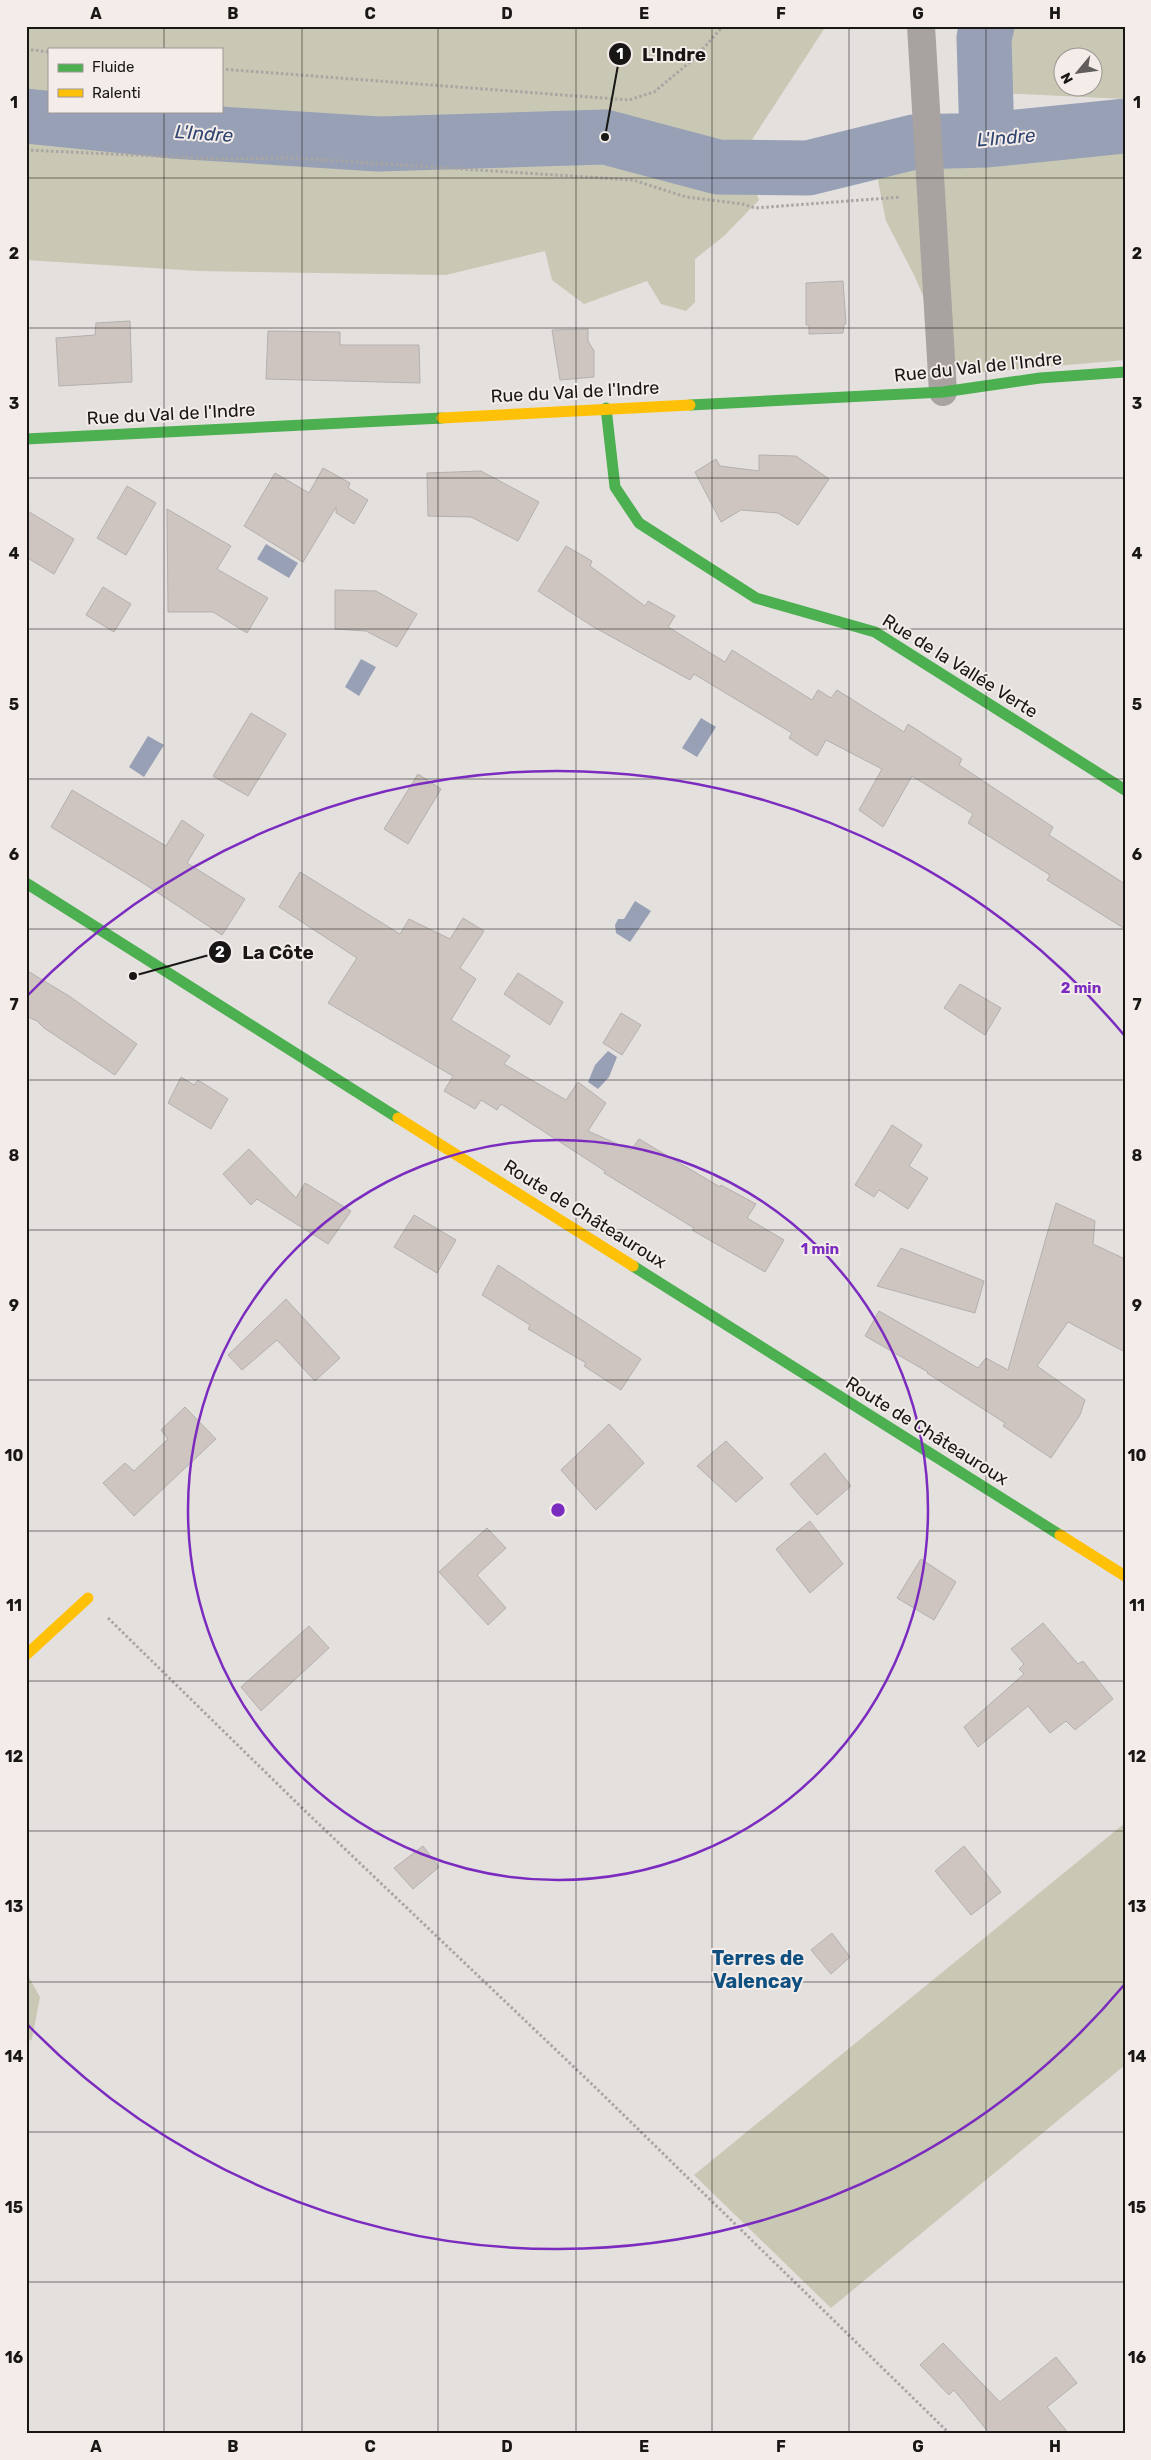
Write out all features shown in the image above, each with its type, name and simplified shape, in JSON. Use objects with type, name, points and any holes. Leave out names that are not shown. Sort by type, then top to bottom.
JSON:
[{"type":"street","points":[[921,26],[943,392]]},
{"type":"street","name":"Rue du Val de l'Indre","points":[[26,439],[943,392],[1040,378],[1125,372]]},
{"type":"street","name":"Rue de la Vallée Verte","points":[[606,408],[615,487],[639,523],[756,598],[875,632],[1125,790]]},
{"type":"street","name":"Route de Châteauroux","points":[[26,883],[1125,1576]]},
{"type":"street","points":[[26,1655],[88,1598]]},
{"type":"path","points":[[222,69],[629,100],[654,92],[695,58],[723,26]]},
{"type":"path","points":[[26,49],[48,52]]},
{"type":"path","points":[[26,150],[219,160],[293,158],[633,180],[686,197],[743,204],[755,208],[932,195]]},
{"type":"path","points":[[88,1598],[302,1809],[597,2089],[950,2434]]},
{"type":"green space","points":[[26,26],[826,26],[729,175],[750,176],[759,200],[724,236],[695,259],[695,302],[686,311],[661,304],[647,281],[584,304],[552,280],[545,251],[446,275],[199,271],[26,260]]},
{"type":"green space","points":[[1007,26],[1125,26],[1125,99],[1104,98],[1104,48],[1054,48],[1054,96],[998,93]]},
{"type":"green space","points":[[1125,138],[1125,360],[976,373],[951,360],[914,275],[886,221],[878,181],[888,155],[969,152],[1079,140]]},
{"type":"green space","points":[[1125,1823],[1125,2065],[831,2308],[694,2175]]},
{"type":"green space","points":[[26,1972],[40,1997],[32,2039],[26,2043]]},
{"type":"water","points":[[266,544],[298,563],[289,578],[257,559]]},
{"type":"water","points":[[361,659],[376,667],[359,696],[345,687]]},
{"type":"water","points":[[701,718],[716,727],[697,757],[682,748]]},
{"type":"water","points":[[148,736],[164,745],[144,777],[129,767]]},
{"type":"water","points":[[635,901],[651,911],[630,942],[616,933],[615,925],[618,919],[624,919]]},
{"type":"water","points":[[608,1051],[617,1057],[609,1077],[598,1089],[588,1082],[595,1065]]},
{"type":"building","points":[[843,281],[846,324],[844,324],[843,333],[809,334],[809,325],[806,325],[806,283]]},
{"type":"building","points":[[130,321],[132,382],[59,386],[56,338],[95,335],[96,323]]},
{"type":"building","points":[[588,329],[588,341],[594,351],[594,377],[560,380],[552,330]]},
{"type":"building","points":[[268,331],[340,332],[340,345],[419,345],[420,383],[266,379]]},
{"type":"building","points":[[759,455],[796,456],[829,479],[798,525],[778,513],[741,510],[721,522],[695,472],[716,459],[720,466],[759,471]]},
{"type":"building","points":[[323,468],[350,483],[348,488],[368,500],[354,524],[336,513],[336,507],[303,562],[244,526],[275,473],[309,493]]},
{"type":"building","points":[[481,471],[539,502],[518,541],[471,517],[428,516],[427,473]]},
{"type":"building","points":[[127,486],[156,503],[126,555],[97,538]]},
{"type":"building","points":[[167,509],[231,546],[217,569],[268,598],[247,633],[213,612],[168,612]]},
{"type":"building","points":[[26,510],[74,539],[54,574],[26,557]]},
{"type":"building","points":[[566,546],[592,561],[590,566],[645,606],[648,601],[675,616],[668,627],[725,662],[732,650],[812,700],[818,690],[831,698],[837,690],[904,732],[908,724],[962,759],[959,765],[1053,827],[1049,835],[1125,884],[1125,929],[1047,880],[1050,875],[968,823],[973,814],[912,776],[883,827],[859,810],[882,769],[826,740],[817,756],[789,738],[792,733],[694,674],[690,680],[592,626],[538,591]]},
{"type":"building","points":[[103,587],[131,604],[114,632],[86,615]]},
{"type":"building","points":[[335,590],[376,591],[417,614],[397,647],[366,631],[335,629]]},
{"type":"building","points":[[251,713],[286,734],[248,796],[213,776]]},
{"type":"building","points":[[418,774],[441,789],[408,844],[384,829]]},
{"type":"building","points":[[72,790],[166,846],[182,820],[204,835],[187,863],[245,899],[222,935],[143,883],[51,827]]},
{"type":"building","points":[[300,872],[400,934],[409,919],[450,939],[463,918],[484,931],[460,968],[476,979],[451,1020],[510,1056],[504,1064],[566,1100],[578,1082],[606,1103],[588,1131],[631,1150],[639,1139],[720,1187],[721,1185],[756,1204],[747,1218],[784,1240],[765,1272],[692,1230],[694,1228],[604,1173],[605,1171],[501,1104],[497,1110],[481,1100],[475,1109],[444,1091],[453,1076],[328,1003],[357,958],[279,907]]},
{"type":"building","points":[[26,970],[69,996],[137,1044],[115,1075],[44,1028],[37,1021],[26,1016]]},
{"type":"building","points":[[518,973],[563,1002],[550,1025],[504,994]]},
{"type":"building","points":[[960,984],[1001,1008],[985,1035],[944,1008]]},
{"type":"building","points":[[621,1013],[641,1025],[622,1055],[603,1043]]},
{"type":"building","points":[[181,1077],[194,1085],[198,1080],[228,1099],[211,1129],[168,1103]]},
{"type":"building","points":[[892,1125],[922,1145],[909,1166],[928,1178],[908,1209],[879,1190],[874,1197],[855,1185]]},
{"type":"building","points":[[249,1149],[296,1198],[305,1183],[351,1211],[328,1244],[257,1199],[251,1205],[223,1174]]},
{"type":"building","points":[[1056,1203],[1095,1221],[1093,1244],[1125,1259],[1125,1352],[1068,1322],[1037,1366],[1085,1400],[1080,1415],[1051,1458],[1003,1426],[1005,1423],[928,1372],[865,1336],[879,1311],[978,1368],[986,1358],[1008,1370]]},
{"type":"building","points":[[414,1215],[456,1240],[437,1273],[394,1247]]},
{"type":"building","points":[[901,1248],[984,1281],[975,1313],[877,1286]]},
{"type":"building","points":[[498,1265],[641,1359],[621,1390],[584,1366],[586,1363],[528,1329],[530,1325],[482,1295]]},
{"type":"building","points":[[286,1299],[340,1358],[315,1381],[277,1340],[242,1370],[228,1355]]},
{"type":"building","points":[[185,1407],[216,1439],[134,1516],[103,1483],[125,1463],[134,1471],[168,1439],[161,1430]]},
{"type":"building","points":[[609,1424],[644,1463],[596,1510],[561,1470]]},
{"type":"building","points":[[726,1441],[763,1478],[736,1502],[697,1466]]},
{"type":"building","points":[[825,1453],[851,1486],[817,1515],[790,1484]]},
{"type":"building","points":[[810,1521],[843,1564],[810,1593],[776,1549]]},
{"type":"building","points":[[487,1528],[506,1548],[477,1575],[506,1608],[488,1625],[439,1572]]},
{"type":"building","points":[[921,1559],[956,1582],[934,1620],[897,1598]]},
{"type":"building","points":[[1043,1623],[1078,1664],[1083,1661],[1113,1699],[1075,1730],[1066,1721],[1050,1733],[1028,1706],[978,1747],[964,1727],[1024,1674],[1019,1669],[1024,1664],[1011,1649]]},
{"type":"building","points":[[309,1626],[329,1648],[261,1711],[241,1687]]},
{"type":"building","points":[[423,1846],[439,1867],[413,1889],[394,1868]]},
{"type":"building","points":[[964,1846],[1001,1892],[971,1915],[935,1871]]},
{"type":"building","points":[[832,1933],[850,1957],[831,1974],[811,1950]]},
{"type":"building","points":[[943,2343],[1000,2402],[1056,2357],[1077,2383],[1047,2407],[1069,2434],[990,2434],[954,2390],[949,2395],[920,2365]]},
{"type":"waterway","points":[[987,26],[984,38],[987,140]]},
{"type":"waterway","name":"L'Indre","points":[[26,116],[172,131],[378,144],[605,137],[718,167],[808,168],[914,142],[987,140],[1125,126]]},
{"type":"traffic: fast","points":[[690,405],[943,392],[1040,378],[1125,372]]},
{"type":"traffic: fast","points":[[606,408],[615,487],[639,523],[756,598],[875,632],[1125,790]]},
{"type":"traffic: fast","points":[[26,439],[442,418]]},
{"type":"traffic: fast","points":[[26,883],[398,1118]]},
{"type":"traffic: fast","points":[[633,1266],[1060,1535]]},
{"type":"traffic: slow","points":[[442,418],[690,405]]},
{"type":"traffic: slow","points":[[398,1118],[633,1266]]},
{"type":"traffic: slow","points":[[1060,1535],[1125,1576]]},
{"type":"traffic: slow","points":[[26,1655],[88,1598]]},
{"type":"place","name":"L'Indre","points":[[605,137]]},
{"type":"place","name":"La Côte","points":[[133,976]]},
{"type":"district","name":"Terres de Valencay","points":[[758,1970]]}]
